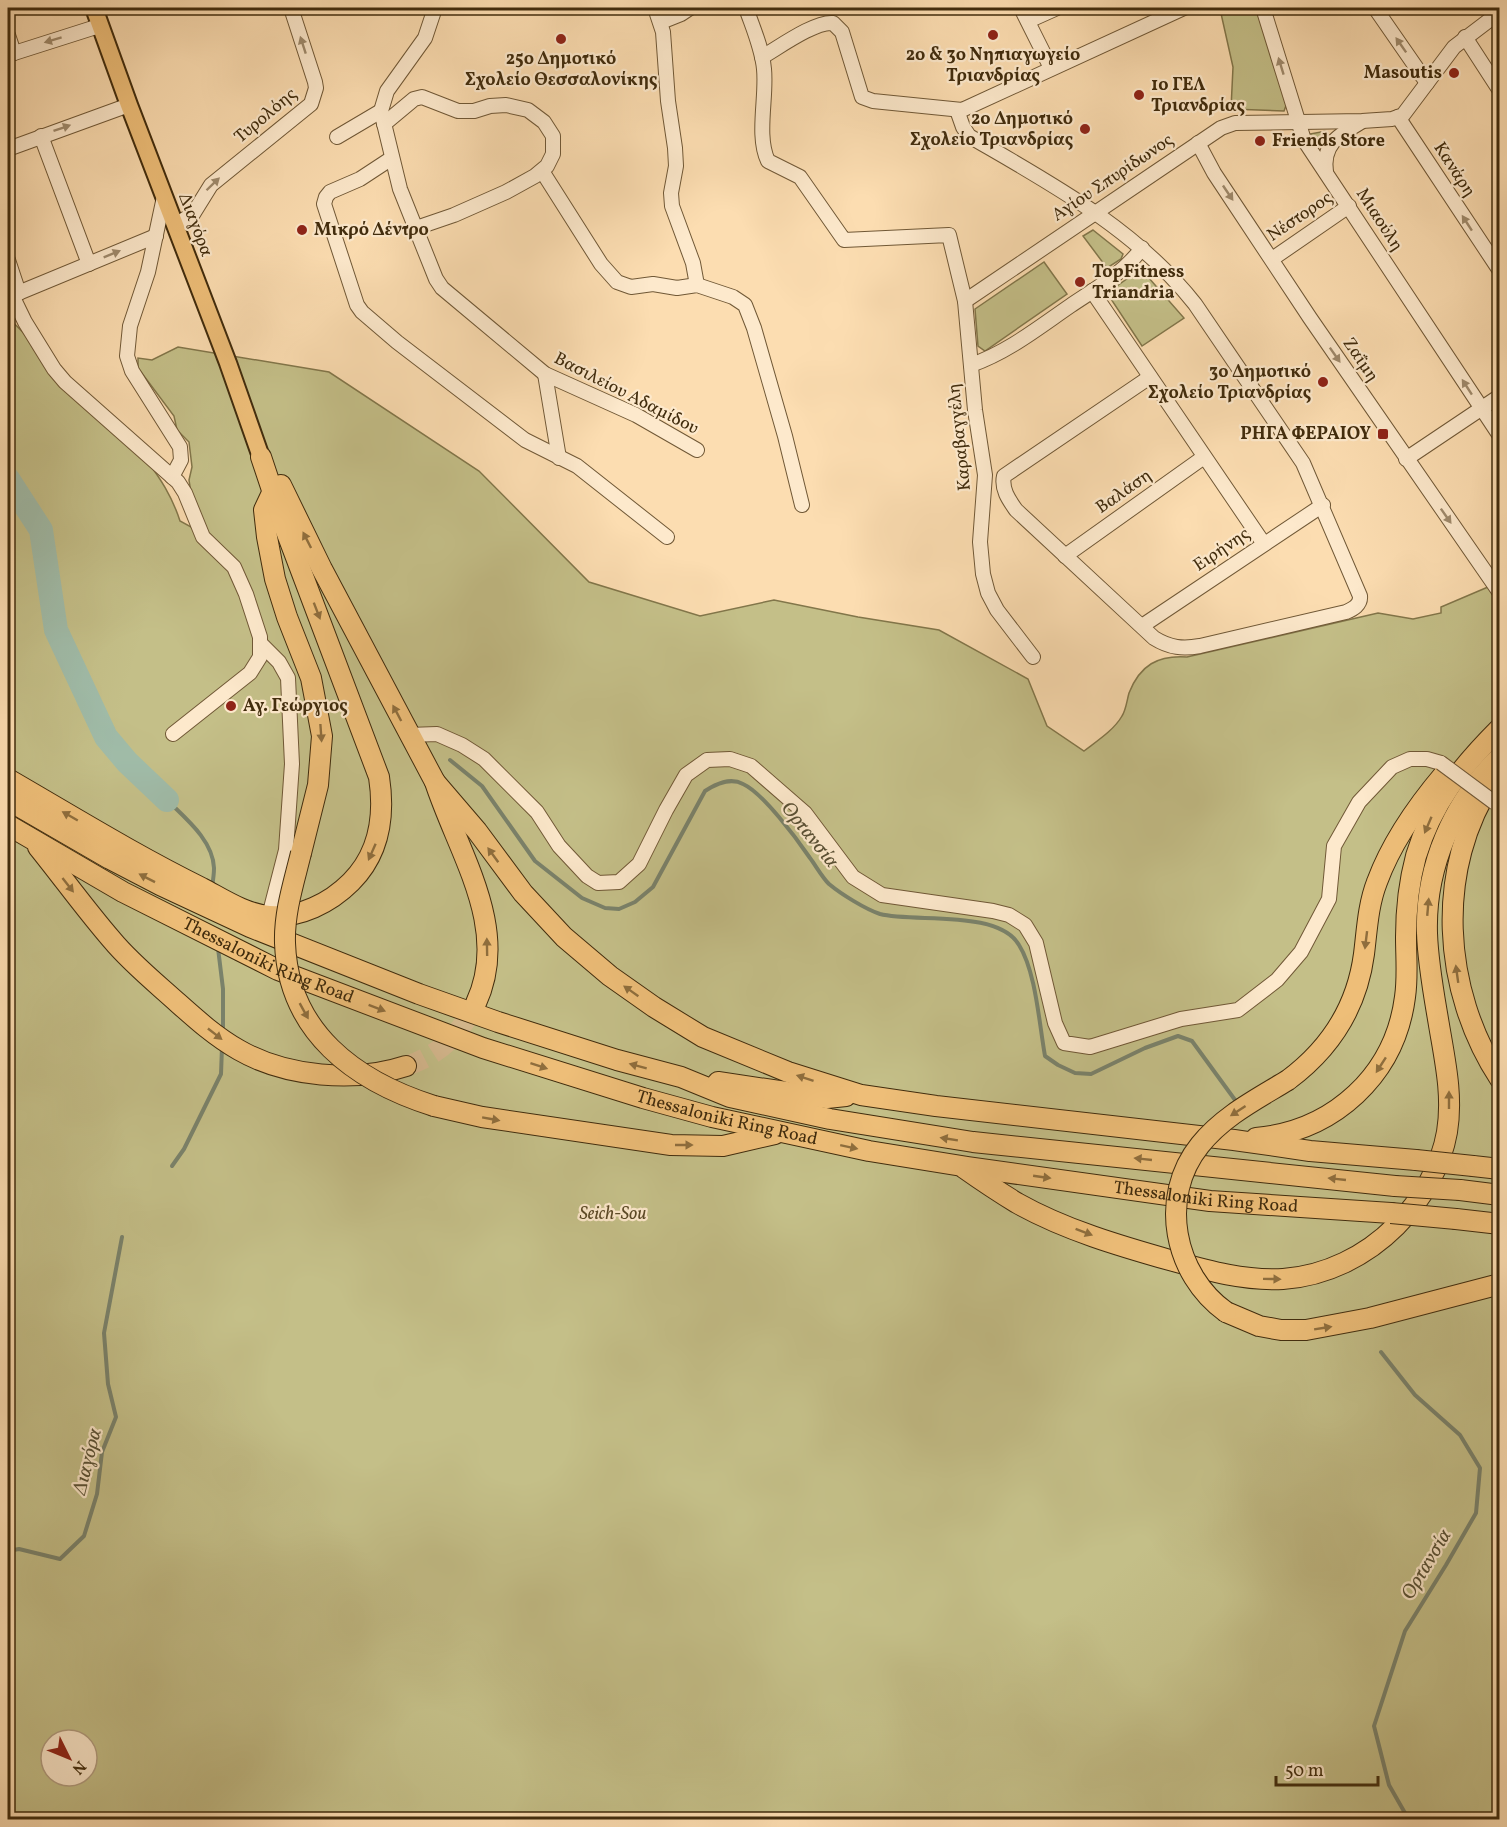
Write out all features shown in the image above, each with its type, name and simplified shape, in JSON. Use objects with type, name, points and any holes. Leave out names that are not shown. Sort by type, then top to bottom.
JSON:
[{"type":"highway","points":[[8,800],[110,859],[198,894],[269,916],[307,910],[329,900],[361,872],[370,858],[379,835],[382,809],[376,766],[272,493],[261,457]]},
{"type":"highway","points":[[261,457],[282,486],[308,542],[435,782],[445,813],[473,879],[485,917],[488,942],[487,968],[476,1003]]},
{"type":"highway","points":[[272,493],[264,510],[275,579],[311,678],[322,736],[318,785],[287,917],[285,942],[290,976],[303,1011],[327,1046],[349,1066],[385,1087],[434,1106],[482,1118],[671,1145],[723,1146],[780,1133]]},
{"type":"highway","points":[[1500,722],[1450,766],[1420,804],[1385,863],[1375,889],[1360,977],[1350,1006],[1338,1029],[1328,1043],[1304,1067],[1220,1124],[1194,1154],[1181,1180],[1176,1219],[1178,1241],[1183,1258],[1199,1286],[1226,1312],[1260,1326],[1281,1330],[1306,1330],[1370,1318],[1500,1284]]},
{"type":"highway","points":[[1234,1140],[1267,1137],[1316,1122],[1352,1099],[1379,1069],[1392,1046],[1403,1011],[1406,994],[1407,907],[1412,873],[1421,841],[1440,800],[1453,779],[1500,728]]},
{"type":"highway","points":[[959,1165],[1018,1203],[1058,1222],[1107,1241],[1225,1275],[1283,1279],[1318,1273],[1345,1263],[1375,1244],[1402,1220],[1418,1199],[1436,1167],[1446,1138],[1449,1118],[1449,1086],[1428,949],[1427,919],[1430,893],[1441,849],[1455,814],[1474,785],[1500,757]]},
{"type":"highway","points":[[1500,772],[1478,805],[1465,837],[1455,890],[1453,937],[1458,985],[1466,1010],[1480,1046],[1500,1079]]},
{"type":"highway","points":[[8,779],[114,841],[198,894]]},
{"type":"highway","points":[[435,782],[477,831],[511,879],[545,917],[583,953],[630,990],[703,1037],[788,1072],[861,1095],[992,1114],[1234,1140],[1310,1151],[1500,1169]]},
{"type":"highway","name":"Thessaloniki Ring Road","points":[[8,825],[123,891],[278,970],[503,1054],[654,1101],[780,1133],[869,1151],[959,1165],[1210,1201],[1391,1213],[1500,1224]]},
{"type":"highway","points":[[32,840],[113,942],[217,1037],[238,1050],[260,1060],[330,1076],[365,1076],[406,1066]]},
{"type":"highway","name":"Thessaloniki Ring Road","points":[[198,894],[250,927],[419,994],[488,1019],[617,1060],[681,1077],[730,1097],[830,1119],[962,1141],[1500,1195]]},
{"type":"highway","points":[[681,1077],[827,1098],[861,1095]]},
{"type":"main road","name":"Διαγόρα","points":[[94,8],[228,363],[261,457]]},
{"type":"street","points":[[382,117],[387,91],[424,38],[435,8]]},
{"type":"street","points":[[655,8],[661,22],[668,102],[676,153],[672,206],[693,263],[697,285]]},
{"type":"street","points":[[661,22],[690,8]]},
{"type":"street","points":[[746,8],[762,57],[814,28],[828,22],[833,23],[842,32],[862,97],[873,101],[957,110],[971,106],[1184,8]]},
{"type":"street","points":[[1021,8],[1051,68]]},
{"type":"street","points":[[1028,21],[1057,8]]},
{"type":"street","name":"Μιαούλη","points":[[1263,8],[1304,140],[1500,436]]},
{"type":"street","points":[[1375,8],[1427,83]]},
{"type":"street","points":[[1398,117],[1406,112],[1454,47],[1500,12],[1495,8]]},
{"type":"street","name":"Τυρολόης","points":[[174,225],[193,214],[211,184],[311,104],[316,88],[315,82],[294,9]]},
{"type":"street","points":[[8,35],[11,54],[99,26]]},
{"type":"street","points":[[1465,37],[1500,92]]},
{"type":"street","name":"Καραβαγγέλη","points":[[762,57],[765,73],[763,131],[767,160],[800,177],[843,240],[948,235],[965,301],[975,410],[985,475],[980,542],[983,574],[988,593],[997,610],[1033,657]]},
{"type":"street","points":[[337,137],[420,98],[458,111],[474,111],[490,106],[506,105],[528,110],[544,122],[553,136],[553,154],[542,171],[506,192],[454,215],[416,228]]},
{"type":"street","points":[[8,149],[129,105]]},
{"type":"street","points":[[957,110],[969,136],[1037,175],[1142,248],[1171,274],[1195,304],[1300,457],[1323,505],[1360,596],[1355,608],[1191,648],[1169,646],[1154,638],[1016,510],[1005,491],[1003,479],[1009,472],[1150,377]]},
{"type":"street","name":"Βασιλείου Αδαμίδου","points":[[382,117],[400,189],[436,279],[442,288],[545,374],[636,415],[698,450]]},
{"type":"street","name":"Αγίου Σπυρίδωνος","points":[[965,301],[1221,128],[1235,123],[1362,121],[1398,117]]},
{"type":"street","name":"Κανάρη","points":[[1398,117],[1500,272]]},
{"type":"street","points":[[1326,172],[1326,155],[1331,144],[1341,134],[1362,121]]},
{"type":"street","points":[[41,136],[88,264]]},
{"type":"street","name":"Ζαΐμη","points":[[1198,142],[1210,166],[1310,318],[1406,459],[1495,578],[1500,593]]},
{"type":"street","points":[[392,158],[360,178],[330,192],[324,204],[357,305],[362,312],[397,342],[525,440],[577,466],[668,537]]},
{"type":"street","points":[[542,171],[601,264],[617,282],[631,287],[653,284],[677,288],[697,285],[738,299],[745,305],[785,436],[802,505]]},
{"type":"street","points":[[164,197],[148,272],[130,326],[127,356],[132,371],[180,447],[181,460],[172,477]]},
{"type":"street","name":"Νέστορος","points":[[1272,259],[1349,206]]},
{"type":"street","points":[[13,292],[156,236]]},
{"type":"street","points":[[971,365],[1001,353],[1092,291],[1126,266],[1142,248]]},
{"type":"street","points":[[8,260],[13,292],[25,322],[59,376],[172,477],[185,493],[203,537],[230,562],[237,573],[257,628],[261,645],[260,657],[250,673],[173,734]]},
{"type":"street","points":[[1092,291],[1264,544]]},
{"type":"street","points":[[545,374],[559,458]]},
{"type":"street","points":[[1406,459],[1500,396]]},
{"type":"street","name":"Βαλάση","points":[[1065,556],[1204,457]]},
{"type":"street","name":"Ειρήνης","points":[[1142,626],[1323,505]]},
{"type":"street","points":[[261,645],[279,662],[288,678],[292,764],[286,850],[269,916]]},
{"type":"street","points":[[409,735],[437,734],[462,745],[484,759],[537,812],[559,846],[587,876],[598,883],[619,882],[639,864],[686,776],[707,760],[730,759],[751,766],[805,813],[853,877],[882,895],[993,911],[1009,915],[1025,925],[1036,943],[1055,1023],[1064,1043],[1090,1047],[1182,1019],[1238,1010],[1277,980],[1301,952],[1329,899],[1334,846],[1359,802],[1392,767],[1410,759],[1427,759],[1441,763],[1497,805]]},
{"type":"green space","points":[[1257,8],[1287,103],[1284,111],[1231,109],[1233,67],[1220,9]]},
{"type":"green space","points":[[1326,131],[1327,134],[1317,146],[1310,134]]},
{"type":"green space","points":[[1093,230],[1123,254],[1121,259],[1107,268],[1083,236]]},
{"type":"green space","points":[[1044,262],[1067,294],[985,351],[978,346],[975,309]]},
{"type":"green space","points":[[1141,269],[1184,318],[1142,346],[1107,293]]},
{"type":"green space","name":"Seich-Sou","points":[[8,317],[145,458],[165,488],[180,521],[193,528],[198,537],[189,480],[192,467],[189,442],[177,430],[174,416],[138,368],[138,358],[152,360],[178,347],[329,372],[479,471],[589,582],[700,616],[774,600],[939,630],[1028,679],[1047,726],[1084,751],[1115,726],[1124,711],[1133,683],[1145,669],[1159,660],[1187,657],[1378,613],[1413,619],[1441,613],[1441,607],[1488,587],[1500,605],[1499,1819],[8,1819]]},
{"type":"waterway","points":[[8,479],[41,530],[56,630],[106,737],[127,762],[167,800]]},
{"type":"waterway","name":"Ορτανσία","points":[[450,760],[482,786],[535,861],[582,898],[605,908],[619,909],[635,902],[653,887],[705,791],[728,781],[743,784],[760,797],[779,817],[829,884],[860,905],[880,914],[975,922],[993,926],[1008,934],[1019,945],[1029,969],[1045,1056],[1058,1065],[1075,1073],[1091,1074],[1145,1048],[1178,1036],[1192,1041],[1238,1104]]},
{"type":"waterway","points":[[167,800],[190,822],[209,848],[214,868],[212,887]]},
{"type":"waterway","points":[[218,948],[223,989],[223,1031]]},
{"type":"waterway","points":[[172,1166],[184,1149],[221,1074],[222,1047]]},
{"type":"waterway","name":"Διαγόρα","points":[[8,1551],[19,1549],[60,1559],[84,1536],[97,1494],[102,1452],[116,1417],[108,1384],[104,1333],[122,1237]]},
{"type":"waterway","name":"Ορτανσία","points":[[1381,1352],[1415,1395],[1460,1435],[1480,1468],[1476,1513],[1405,1631],[1374,1726],[1389,1785],[1409,1820]]},
{"type":"tunnel","points":[[406,1066],[429,1056],[448,1042],[456,1034],[476,1003]]},
{"type":"place","name":"2ο & 3ο Νηπιαγωγείο Τριανδρίας","points":[[993,35]]},
{"type":"place","name":"25ο Δημοτικό Σχολείο Θεσσαλονίκης","points":[[561,39]]},
{"type":"place","name":"Masoutis","points":[[1454,73]]},
{"type":"place","name":"1o ΓΕΛ Τριανδρίας","points":[[1139,95]]},
{"type":"place","name":"2ο Δημοτικό Σχολείο Τριανδρίας","points":[[1085,129]]},
{"type":"place","name":"Friends Store","points":[[1260,141]]},
{"type":"place","name":"Μικρό Δέντρο","points":[[302,230]]},
{"type":"place","name":"TopFitness Triandria","points":[[1080,282]]},
{"type":"place","name":"3ο Δημοτικό Σχολείο Τριανδρίας","points":[[1323,382]]},
{"type":"place","name":"ΡΗΓΑ ΦΕΡΑΙΟΥ","points":[[1383,434]]},
{"type":"place","name":"Αγ. Γεώργιος","points":[[231,706]]}]
